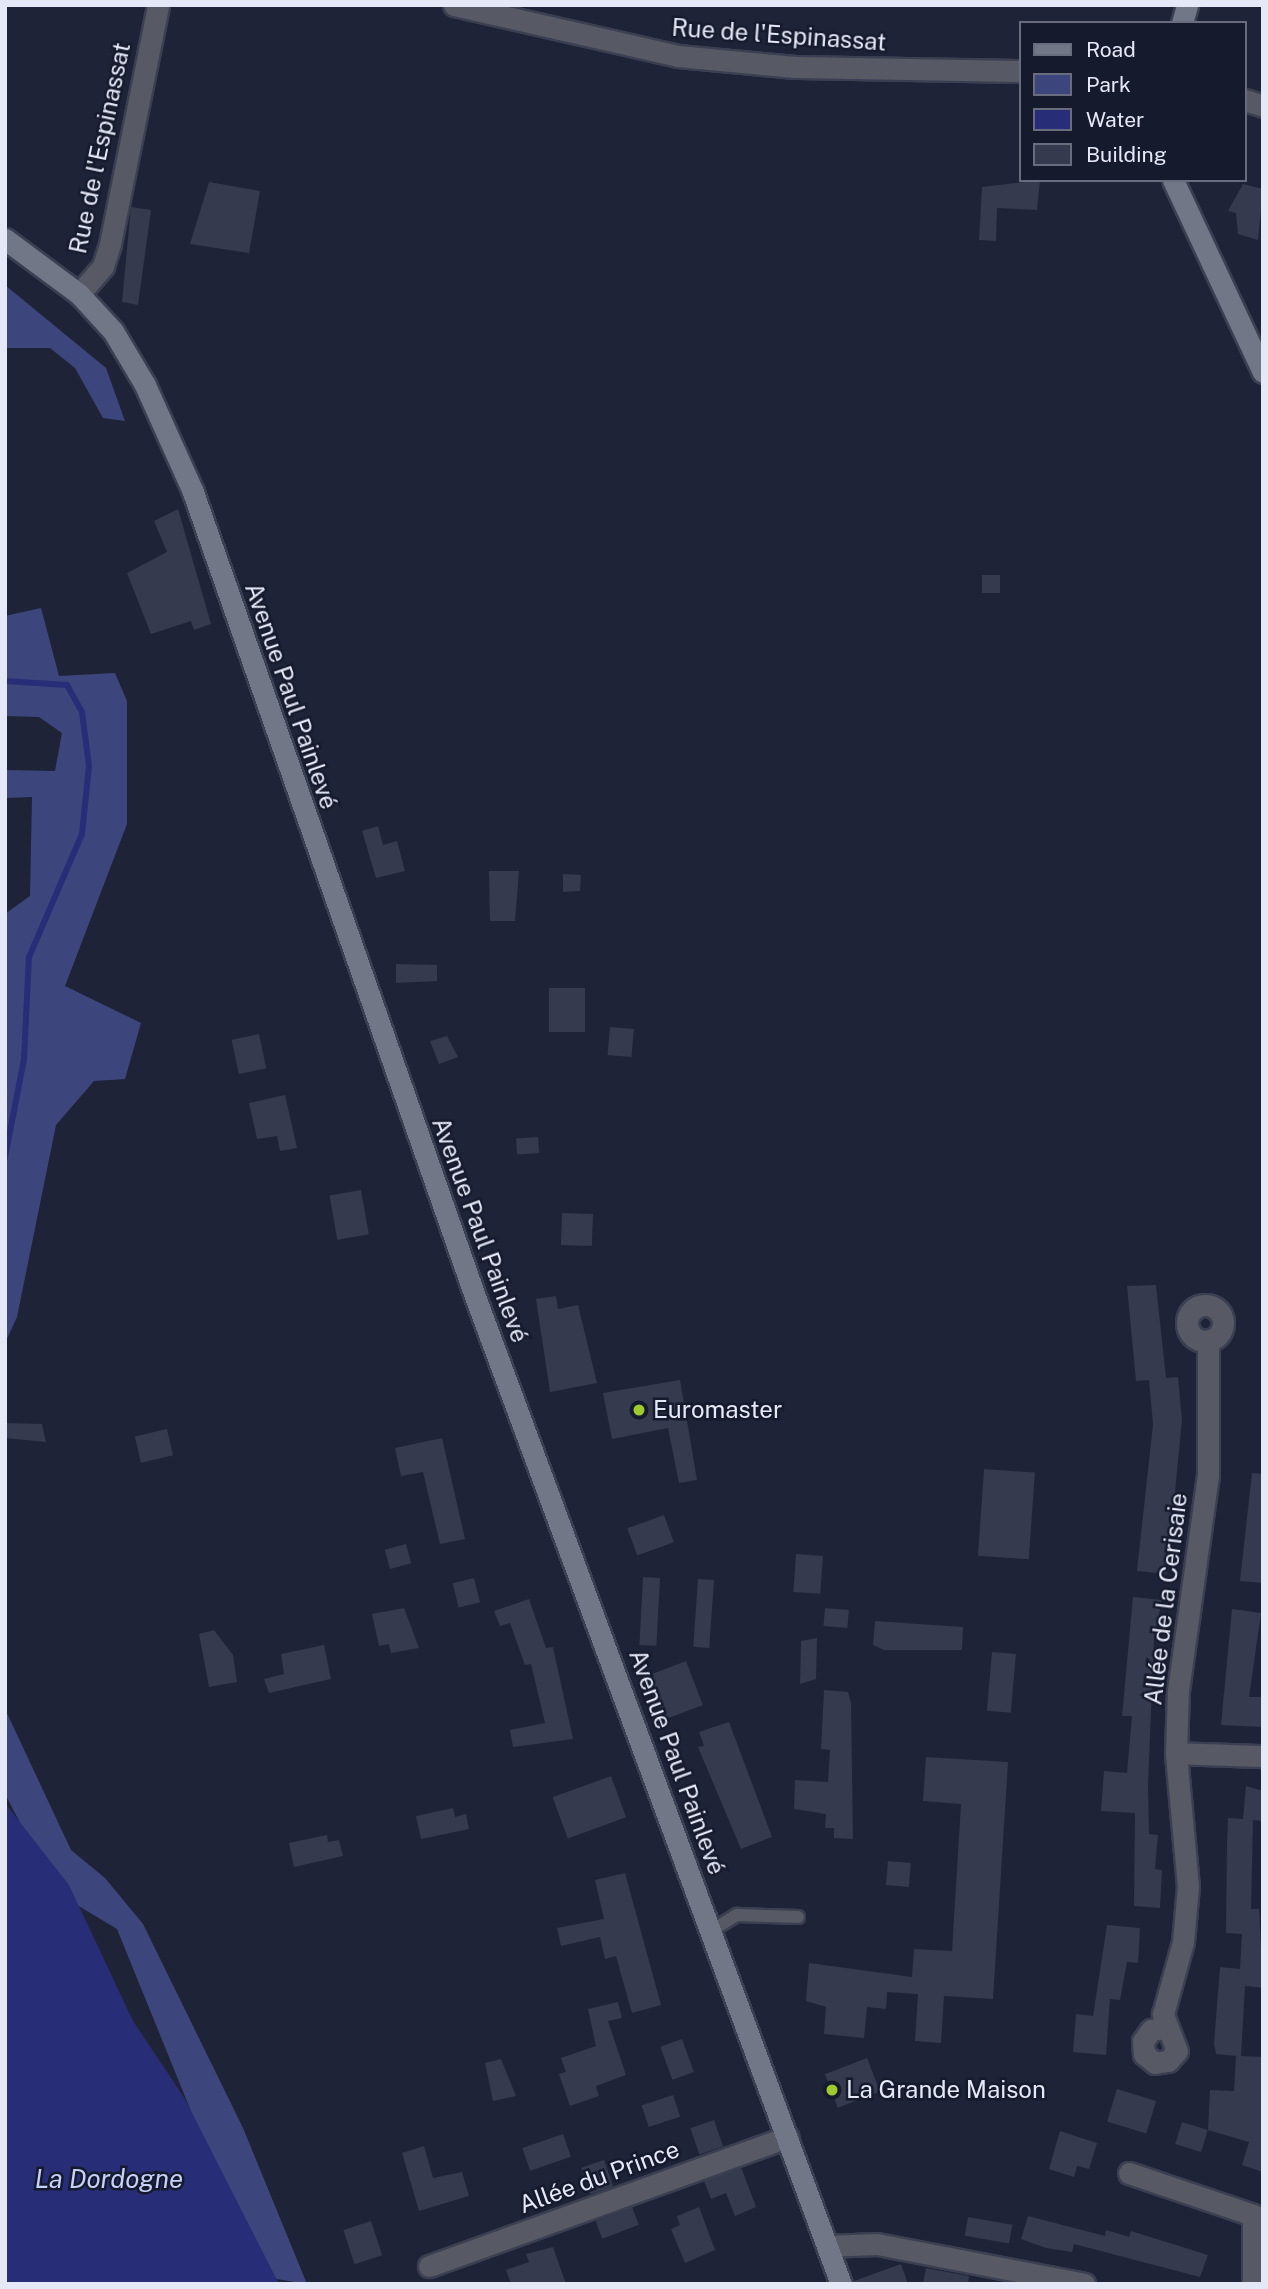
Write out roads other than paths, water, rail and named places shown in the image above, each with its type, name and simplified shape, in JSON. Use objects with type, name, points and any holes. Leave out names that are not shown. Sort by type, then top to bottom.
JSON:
[{"type":"main road","points":[[1175,182],[1263,372]]},
{"type":"main road","name":"Avenue Paul Painlevé","points":[[5,239],[79,294],[113,331],[145,385],[193,492],[476,1299],[841,2284]]},
{"type":"street","name":"Rue de l'Espinassat","points":[[79,294],[103,266],[110,244],[158,5]]},
{"type":"street","name":"Rue de l'Espinassat","points":[[454,5],[678,56],[794,66],[1020,72]]},
{"type":"street","name":"Allée de la Cerisaie","points":[[1165,2028],[1188,1886],[1176,1753],[1179,1674],[1208,1476],[1208,1340]]},
{"type":"street","points":[[1176,1753],[1263,1756]]},
{"type":"street","name":"Allée du Prince","points":[[429,2266],[787,2137]]},
{"type":"street","points":[[1129,2173],[1253,2215],[1253,2284]]},
{"type":"street","points":[[827,2246],[877,2244],[1084,2284]]},
{"type":"lane","points":[[711,1931],[737,1915],[799,1917]]},
{"type":"water","name":"La Dordogne","points":[[5,1803],[69,1885],[133,2021],[185,2099],[279,2284],[5,2284]]},
{"type":"waterway","points":[[5,681],[67,685],[82,712],[89,766],[82,834],[29,957],[24,1059],[5,1158]]},
{"type":"place","name":"Euromaster","points":[[639,1410]]},
{"type":"place","name":"La Grande Maison","points":[[832,2090]]}]
